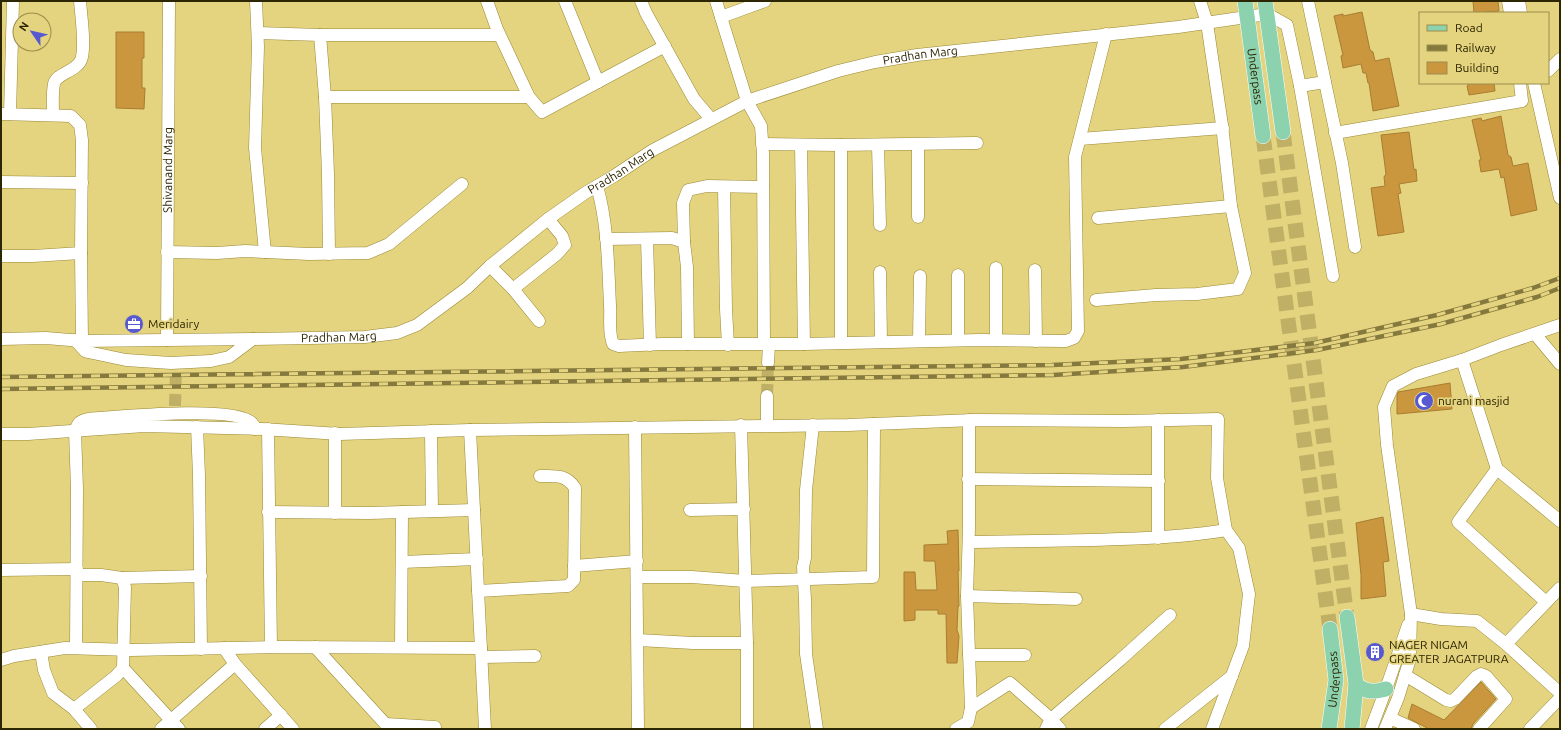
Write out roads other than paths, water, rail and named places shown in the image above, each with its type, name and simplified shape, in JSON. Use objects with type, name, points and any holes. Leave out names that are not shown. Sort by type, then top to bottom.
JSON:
[{"type":"main road","name":"Underpass","points":[[1245,1],[1263,136]]},
{"type":"main road","name":"Underpass","points":[[1266,7],[1283,132]]},
{"type":"main road","name":"Underpass","points":[[1346,617],[1356,684],[1352,729]]},
{"type":"main road","name":"Underpass","points":[[1329,729],[1336,680],[1330,629]]},
{"type":"main road","points":[[1356,684],[1362,690],[1368,692],[1386,689]]},
{"type":"street","points":[[13,1],[5,114],[71,116],[80,125],[82,183],[79,340],[85,351],[126,360],[176,366],[229,357],[253,339]]},
{"type":"street","points":[[53,115],[54,83],[58,76],[67,73],[78,64],[81,59],[83,49],[80,1]]},
{"type":"street","name":"Shivanand Marg","points":[[167,340],[169,1]]},
{"type":"street","points":[[256,1],[258,33],[255,148],[265,252]]},
{"type":"street","points":[[487,1],[499,35],[529,97],[542,112],[665,46]]},
{"type":"street","points":[[565,1],[598,82]]},
{"type":"street","points":[[641,1],[694,99],[711,120]]},
{"type":"street","points":[[716,1],[747,101],[761,126],[768,363]]},
{"type":"street","points":[[721,17],[765,1]]},
{"type":"street","points":[[1096,300],[1156,295],[1196,294],[1238,289],[1245,273],[1231,206],[1223,128],[1207,23],[1200,1]]},
{"type":"street","points":[[1308,1],[1342,163],[1355,247]]},
{"type":"street","points":[[1508,1],[1510,12]]},
{"type":"street","points":[[1519,1],[1521,12]]},
{"type":"street","points":[[1266,7],[1286,25],[1300,86],[1333,276]]},
{"type":"street","name":"Pradhan Marg","points":[[1,339],[253,339],[365,337],[397,333],[417,325],[467,288],[490,266],[548,219],[597,186],[653,150],[747,101],[838,71],[889,60],[917,55],[1207,23],[1247,16],[1266,7]]},
{"type":"street","points":[[258,33],[320,35],[499,35]]},
{"type":"street","points":[[597,186],[606,225],[610,337],[613,344],[619,346],[688,344],[804,344],[958,340],[1066,341],[1074,338],[1078,331],[1075,157],[1106,34]]},
{"type":"street","points":[[320,35],[325,97],[329,254]]},
{"type":"street","points":[[1549,70],[1560,59]]},
{"type":"street","points":[[1300,86],[1325,82]]},
{"type":"street","points":[[1335,133],[1522,101],[1520,84]]},
{"type":"street","points":[[1535,84],[1558,176],[1560,198]]},
{"type":"street","points":[[325,97],[529,97]]},
{"type":"street","points":[[1080,140],[1223,128]]},
{"type":"street","points":[[762,144],[918,145],[977,143]]},
{"type":"street","points":[[801,145],[804,344]]},
{"type":"street","points":[[841,145],[841,343]]},
{"type":"street","points":[[878,145],[880,225]]},
{"type":"street","points":[[918,145],[918,217]]},
{"type":"street","points":[[1,182],[82,183]]},
{"type":"street","points":[[167,252],[217,253],[245,251],[329,254],[368,253],[389,244],[462,184]]},
{"type":"street","points":[[688,344],[687,267],[684,242],[683,203],[688,190],[707,186],[763,187]]},
{"type":"street","points":[[724,187],[728,345]]},
{"type":"street","points":[[1098,218],[1231,206]]},
{"type":"street","points":[[513,289],[558,254],[565,245],[562,236],[548,219]]},
{"type":"street","points":[[606,239],[672,238],[684,242]]},
{"type":"street","points":[[647,239],[650,345]]},
{"type":"street","points":[[1,256],[81,253]]},
{"type":"street","points":[[490,266],[513,289],[539,321]]},
{"type":"street","points":[[996,268],[996,340]]},
{"type":"street","points":[[1035,270],[1036,341]]},
{"type":"street","points":[[880,272],[881,342]]},
{"type":"street","points":[[919,341],[920,276]]},
{"type":"street","points":[[958,276],[958,340]]},
{"type":"street","points":[[1414,729],[1388,723],[1410,659],[1412,614],[1388,452],[1384,407],[1393,386],[1416,374],[1462,360],[1560,325]]},
{"type":"street","points":[[1535,334],[1560,364]]},
{"type":"street","points":[[1462,360],[1497,469],[1560,521]]},
{"type":"street","points":[[767,396],[767,425]]},
{"type":"street","points":[[76,648],[77,572],[75,431],[78,423],[81,420],[175,410],[230,416],[248,420],[252,423],[255,429]]},
{"type":"street","points":[[1,434],[144,426],[268,429],[335,433],[874,424],[969,420],[1218,419],[1216,478],[1226,530],[1239,548],[1250,594],[1243,646],[1212,729]]},
{"type":"street","points":[[956,729],[968,722],[971,708],[967,596],[969,542],[969,420]]},
{"type":"street","points":[[1158,420],[1158,538]]},
{"type":"street","points":[[637,577],[692,576],[745,581],[873,577],[874,424]]},
{"type":"street","points":[[812,425],[806,490],[805,558],[803,567],[806,654],[817,729]]},
{"type":"street","points":[[741,426],[747,643],[747,729]]},
{"type":"street","points":[[197,427],[201,576],[201,648]]},
{"type":"street","points":[[635,427],[638,729]]},
{"type":"street","points":[[268,429],[268,512],[272,647]]},
{"type":"street","points":[[470,430],[485,729]]},
{"type":"street","points":[[430,431],[432,511]]},
{"type":"street","points":[[335,433],[335,513]]},
{"type":"street","points":[[1497,469],[1458,522],[1546,602]]},
{"type":"street","points":[[478,591],[568,586],[574,580],[575,488],[570,480],[559,476],[540,476]]},
{"type":"street","points":[[968,479],[1158,481]]},
{"type":"street","points":[[690,510],[744,509]]},
{"type":"street","points":[[268,512],[335,513],[474,510]]},
{"type":"street","points":[[400,647],[402,512]]},
{"type":"street","points":[[969,542],[1077,541],[1158,538],[1204,534],[1226,530]]},
{"type":"street","points":[[402,562],[477,559]]},
{"type":"street","points":[[574,566],[637,562]]},
{"type":"street","points":[[1,570],[77,572],[122,578],[201,576]]},
{"type":"street","points":[[74,709],[116,676],[123,668],[125,587],[122,578]]},
{"type":"street","points":[[1506,644],[1560,588]]},
{"type":"street","points":[[967,596],[1076,599]]},
{"type":"street","points":[[1412,614],[1441,619],[1476,621],[1506,644],[1560,693]]},
{"type":"street","points":[[1371,729],[1412,614]]},
{"type":"street","points":[[1049,724],[1170,615]]},
{"type":"street","points":[[638,640],[693,643],[747,643]]},
{"type":"street","points":[[1,660],[14,656],[65,648],[123,650],[272,647],[400,647],[535,656]]},
{"type":"street","points":[[315,647],[388,726],[435,727]]},
{"type":"street","points":[[224,648],[235,664],[293,729]]},
{"type":"street","points":[[41,652],[44,670],[53,693],[74,709],[91,729]]},
{"type":"street","points":[[969,655],[1025,656]]},
{"type":"street","points":[[161,729],[175,725],[235,664]]},
{"type":"street","points":[[123,668],[175,725]]},
{"type":"street","points":[[1405,675],[1446,700],[1451,701],[1455,699],[1476,676],[1481,674],[1486,676],[1506,699],[1479,729]]},
{"type":"street","points":[[1165,729],[1233,675]]},
{"type":"street","points":[[971,708],[1010,683],[1049,724],[1060,729]]},
{"type":"street","points":[[1530,729],[1560,698]]},
{"type":"street","points":[[265,729],[281,715]]},
{"type":"tunnel","points":[[1283,132],[1347,617]]},
{"type":"tunnel","points":[[1263,136],[1330,629]]},
{"type":"tunnel","points":[[767,396],[768,363]]},
{"type":"tunnel","points":[[175,406],[176,370]]},
{"type":"railway","points":[[1,377],[1052,365],[1181,359],[1315,343],[1437,315],[1533,288],[1560,278]]},
{"type":"railway","points":[[1,389],[1053,375],[1183,367],[1317,350],[1441,324],[1537,297],[1560,288]]},
{"type":"place","name":"Meridairy","points":[[134,324]]},
{"type":"place","name":"nurani masjid","points":[[1424,401]]},
{"type":"place","name":"NAGER NIGAM GREATER JAGATPURA","points":[[1375,652]]}]
